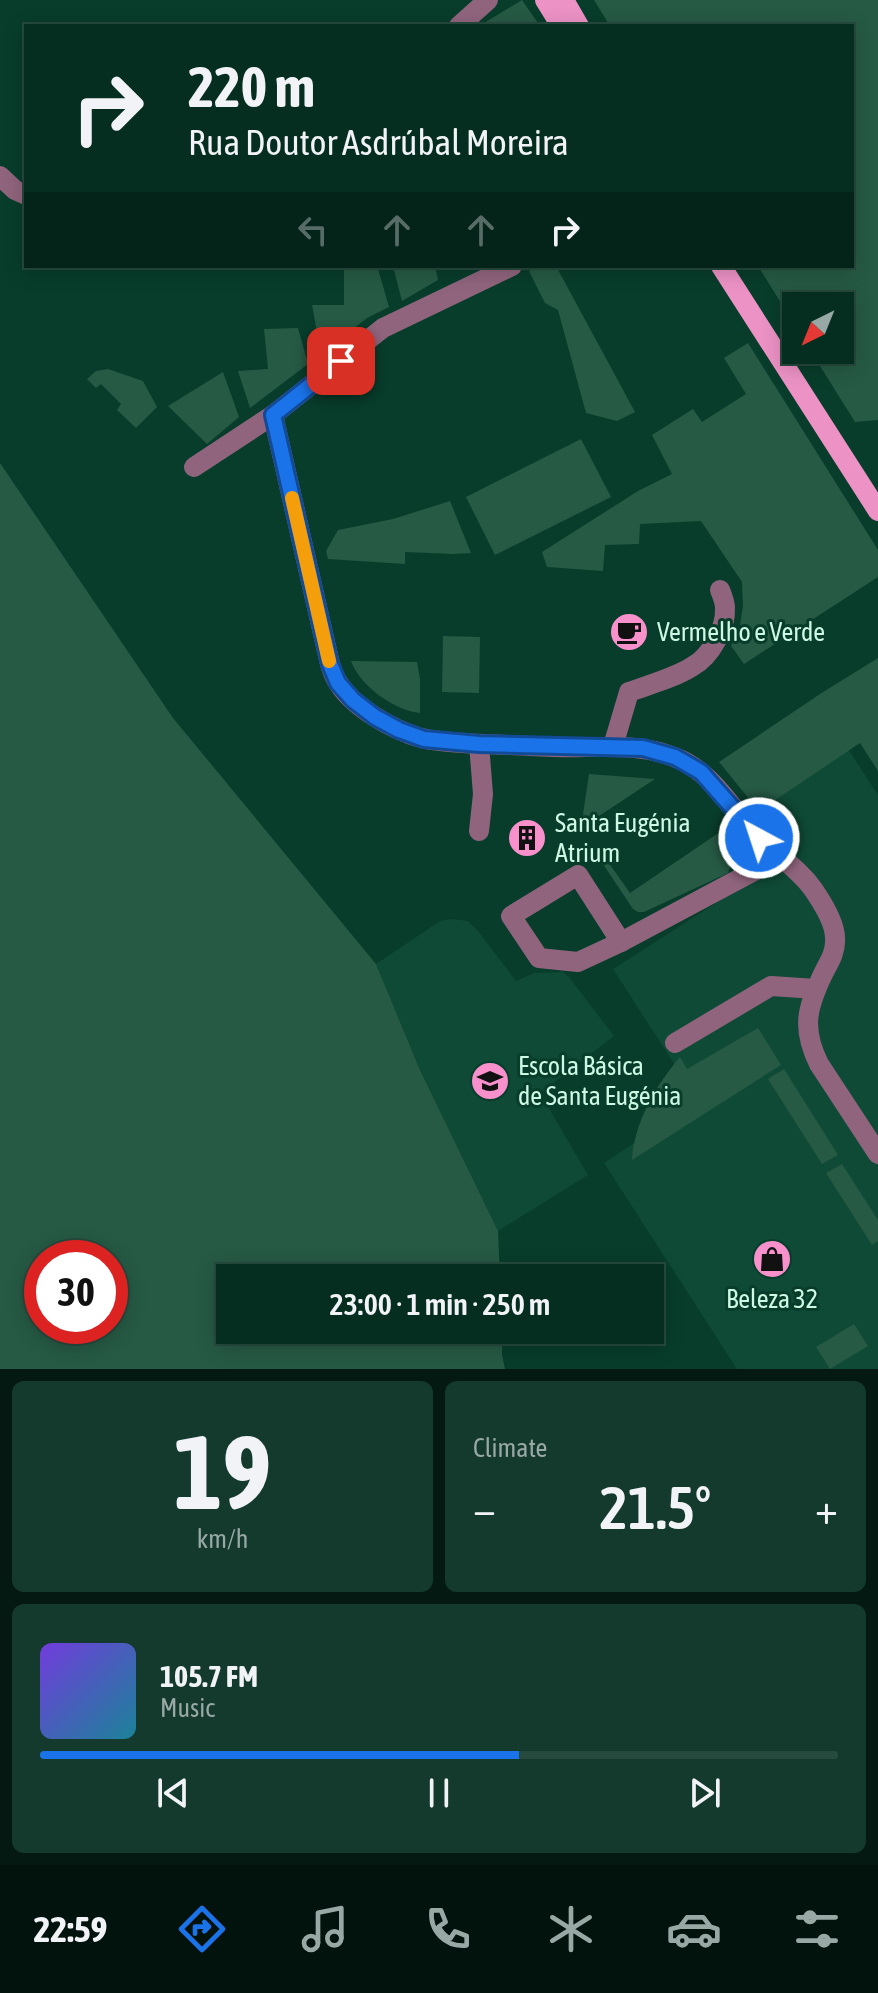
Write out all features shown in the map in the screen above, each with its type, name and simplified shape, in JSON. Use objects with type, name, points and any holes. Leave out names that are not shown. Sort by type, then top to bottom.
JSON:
[{"type":"main road","points":[[545,0],[560,24]]},
{"type":"main road","points":[[564,0],[578,24]]},
{"type":"main road","points":[[722,268],[878,511]]},
{"type":"street","points":[[461,24],[488,0]]},
{"type":"street","points":[[0,176],[24,194]]},
{"type":"street","points":[[194,467],[273,415],[383,328],[508,268]]},
{"type":"street","points":[[273,415],[330,664],[338,683],[364,708],[399,730],[424,739],[479,744],[643,748],[685,761],[701,772],[759,838],[803,876],[834,930],[834,953],[816,989],[807,1020],[811,1048],[878,1154]]},
{"type":"street","points":[[613,746],[629,692],[693,667],[705,656],[723,623],[725,606],[720,590]]},
{"type":"street","points":[[479,744],[483,794],[479,831]]},
{"type":"street","points":[[621,942],[578,875],[511,916],[539,958],[578,962],[621,942],[780,857]]},
{"type":"street","points":[[675,1043],[771,986],[816,989]]},
{"type":"shaded area","points":[[522,0],[539,24],[482,24]]},
{"type":"shaded area","points":[[594,0],[878,0],[878,420],[855,422],[819,364],[854,364],[854,292],[782,292],[782,305],[759,268],[854,268],[854,24],[609,24]]},
{"type":"shaded area","points":[[344,268],[378,269],[389,307],[367,318],[321,354],[312,305],[344,305]]},
{"type":"shaded area","points":[[394,268],[435,268],[438,280],[402,301]]},
{"type":"shaded area","points":[[557,268],[635,412],[617,421],[586,413],[558,310],[545,303],[529,271]]},
{"type":"shaded area","points":[[298,328],[308,364],[250,408],[238,371],[268,369],[264,329]]},
{"type":"shaded area","points":[[748,343],[878,550],[878,577],[744,664],[731,646],[740,625],[742,582],[701,521],[640,524],[639,544],[605,545],[603,571],[547,567],[542,552],[638,491],[672,474],[652,435],[693,409],[702,422],[746,394],[724,358]]},
{"type":"shaded area","points":[[108,369],[143,381],[157,407],[136,428],[117,410],[121,404],[101,384],[96,388],[87,379],[96,371]]},
{"type":"shaded area","points":[[223,372],[239,417],[207,444],[168,406]]},
{"type":"shaded area","points":[[581,439],[611,497],[495,555],[466,497]]},
{"type":"shaded area","points":[[0,463],[173,718],[376,964],[420,1070],[498,1231],[499,1264],[216,1264],[216,1344],[502,1344],[505,1369],[0,1369]]},
{"type":"shaded area","points":[[450,501],[471,553],[405,552],[405,564],[328,559],[326,551],[338,530],[393,519]]},
{"type":"shaded area","points":[[443,636],[480,637],[479,693],[442,692]]},
{"type":"shaded area","points":[[878,658],[878,771],[860,743],[759,811],[719,762]]},
{"type":"shaded area","points":[[351,661],[417,662],[420,713],[400,708],[380,696],[362,679]]},
{"type":"shaded area","points":[[848,749],[878,795],[878,1369],[737,1369],[604,1163],[698,1101],[613,969],[801,849],[770,800]]},
{"type":"shaded area","points":[[589,774],[655,779],[581,828]]},
{"type":"shaded area","points":[[717,834],[730,857],[728,873],[644,912],[633,909],[597,855],[601,852],[630,893]]},
{"type":"shaded area","name":"Escola Básica de Santa Eugénia","points":[[440,921],[468,921],[516,981],[534,973],[563,972],[614,1036],[540,1093],[588,1175],[498,1231],[420,1070],[376,964]]},
{"type":"shaded area","points":[[758,1028],[781,1065],[632,1160],[637,1132],[648,1105],[680,1057],[687,1069]]},
{"type":"shaded area","points":[[784,1069],[838,1155],[822,1164],[768,1079]]},
{"type":"shaded area","points":[[842,1164],[878,1220],[878,1241],[872,1245],[826,1173]]},
{"type":"shaded area","points":[[854,1324],[868,1346],[830,1369],[816,1347]]},
{"type":"slow traffic","points":[[292,498],[329,661]]},
{"type":"place","name":"Vermelho e Verde","points":[[629,632]]},
{"type":"place","name":"Santa Eugénia Atrium","points":[[527,838]]},
{"type":"place","name":"Escola Básica de Santa Eugénia","points":[[490,1081]]},
{"type":"place","name":"Beleza 32","points":[[772,1259]]},
{"type":"route","points":[[341,361],[273,415],[330,664],[338,683],[375,717],[424,739],[479,744],[643,748],[675,757],[701,772],[759,838]]}]
